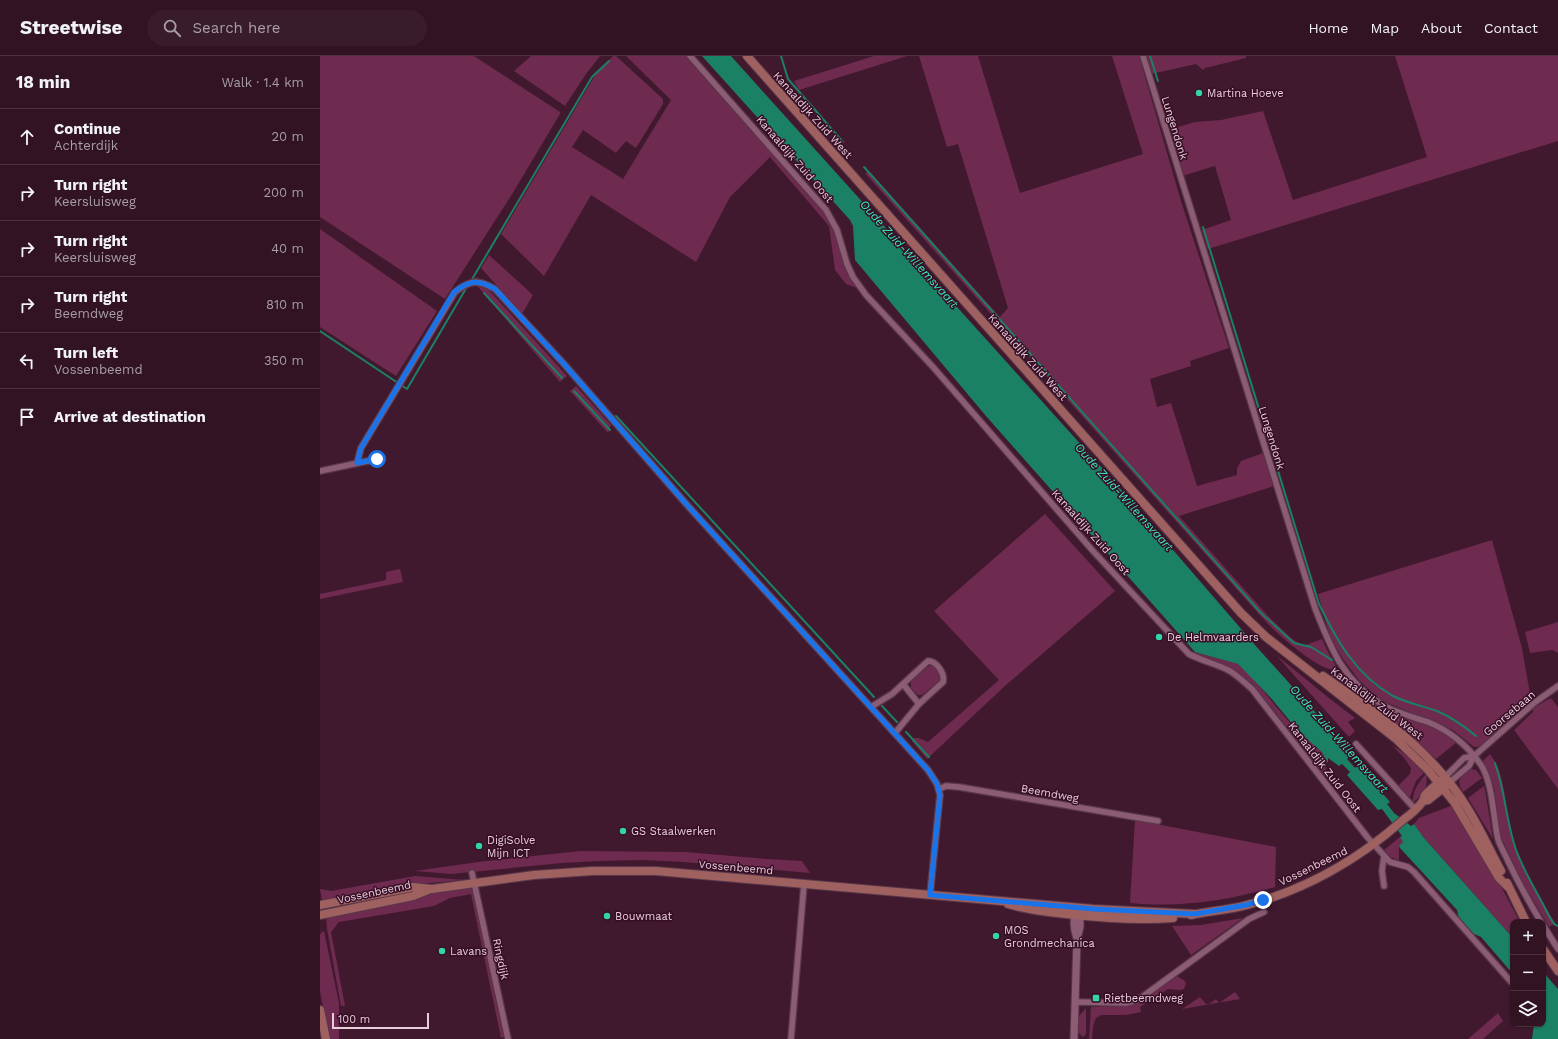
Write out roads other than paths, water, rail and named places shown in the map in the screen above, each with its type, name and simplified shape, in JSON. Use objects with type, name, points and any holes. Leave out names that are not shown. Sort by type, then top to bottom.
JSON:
[{"type":"main road","name":"Kanaaldijk Zuid West","points":[[747,56],[1232,604],[1266,637],[1395,738],[1444,783],[1499,878],[1508,887],[1524,919]]},
{"type":"main road","name":"Vossenbeemd","points":[[996,900],[1017,907],[1038,911],[1145,919],[1180,917],[1246,905],[1280,894],[1336,869],[1374,844],[1405,819],[1423,801],[1428,800],[1444,783]]},
{"type":"main road","name":"Vossenbeemd","points":[[320,915],[413,896],[432,889],[549,874],[592,871],[656,871],[1079,907],[1195,914]]},
{"type":"main road","name":"Vossenbeemd","points":[[320,905],[413,887],[432,889]]},
{"type":"main road","points":[[1546,954],[1558,971]]},
{"type":"main road","points":[[320,1010],[326,1039]]},
{"type":"street","name":"Kanaaldijk Zuid Oost","points":[[690,56],[826,210],[837,230],[847,264],[866,295],[933,367],[1093,551],[1189,654],[1236,675],[1252,689],[1384,856],[1390,862],[1408,867],[1414,872],[1510,981]]},
{"type":"street","name":"Lungendonk","points":[[1143,56],[1315,608],[1331,649],[1344,671],[1370,696],[1384,706],[1451,733],[1474,756]]},
{"type":"street","points":[[357,463],[361,448],[454,292],[463,285],[472,282],[487,284],[495,289],[564,364],[693,512],[928,770],[937,784],[940,795],[930,895]]},
{"type":"street","points":[[320,471],[377,459]]},
{"type":"street","points":[[871,707],[892,694],[928,661],[934,663],[944,677],[943,682],[919,704],[894,733]]},
{"type":"street","points":[[903,684],[919,704]]},
{"type":"street","name":"Goorsebaan","points":[[1444,783],[1469,766],[1474,756],[1534,703],[1558,686]]},
{"type":"street","points":[[1356,744],[1415,810]]},
{"type":"street","points":[[1474,756],[1482,766],[1487,778],[1498,840],[1519,885],[1539,919]]},
{"type":"street","name":"Beemdweg","points":[[939,789],[946,786],[959,787],[1158,821]]},
{"type":"street","points":[[1384,856],[1382,871],[1384,886]]},
{"type":"street","points":[[472,873],[475,883]]},
{"type":"street","name":"Ringdijk","points":[[475,883],[508,1039]]},
{"type":"street","points":[[791,1039],[804,884]]},
{"type":"street","points":[[1076,1037],[1077,939],[1074,927],[1079,907]]},
{"type":"street","points":[[1076,1002],[1121,1003],[1138,1000],[1249,918],[1264,912]]},
{"type":"street","points":[[1546,930],[1558,949]]},
{"type":"water","name":"Oude Zuid-Willemsvaart","points":[[702,56],[731,56],[1111,478],[1255,645],[1343,743],[1347,748],[1344,750],[1349,757],[1347,759],[1355,768],[1358,765],[1390,802],[1387,804],[1394,813],[1411,826],[1414,824],[1424,838],[1510,935],[1510,971],[1481,937],[1472,933],[1459,918],[1457,910],[1400,848],[1399,846],[1403,842],[1400,837],[1402,836],[1382,809],[1378,810],[1347,775],[1350,772],[1342,764],[1339,766],[1328,758],[1327,762],[1322,752],[1300,733],[1270,697],[1238,664],[1195,652],[986,416],[855,260],[853,226],[850,220]]},
{"type":"water","points":[[1546,975],[1558,989],[1558,1039],[1532,1039],[1534,1027],[1546,1027]]},
{"type":"waterway","points":[[781,56],[788,79],[843,142]]},
{"type":"waterway","points":[[1150,56],[1158,81]]},
{"type":"waterway","points":[[471,281],[592,77],[609,61]]},
{"type":"waterway","points":[[864,167],[1261,613],[1294,643],[1311,647],[1332,660]]},
{"type":"waterway","points":[[1203,227],[1319,604],[1333,631],[1358,667],[1380,688],[1409,703],[1442,713],[1476,736]]},
{"type":"waterway","points":[[320,331],[407,389],[468,285]]},
{"type":"waterway","points":[[484,293],[562,378]]},
{"type":"waterway","points":[[574,391],[610,430]]},
{"type":"waterway","points":[[616,416],[874,697]]},
{"type":"waterway","points":[[882,706],[897,722]]},
{"type":"waterway","points":[[906,732],[929,757]]},
{"type":"waterway","points":[[1495,763],[1518,856],[1549,916],[1554,924],[1558,926]]},
{"type":"place","name":"Martina Hoeve","points":[[1199,93]]},
{"type":"place","name":"De Helmvaarders","points":[[1159,637]]},
{"type":"place","name":"GS Staalwerken","points":[[623,831]]},
{"type":"place","name":"DigiSolve Mijn ICT","points":[[479,846]]},
{"type":"place","name":"Bouwmaat","points":[[607,916]]},
{"type":"place","name":"MOS Grondmechanica","points":[[996,936]]},
{"type":"place","name":"Lavans","points":[[442,951]]},
{"type":"place","name":"Rietbeemdweg","points":[[1096,998]]}]
